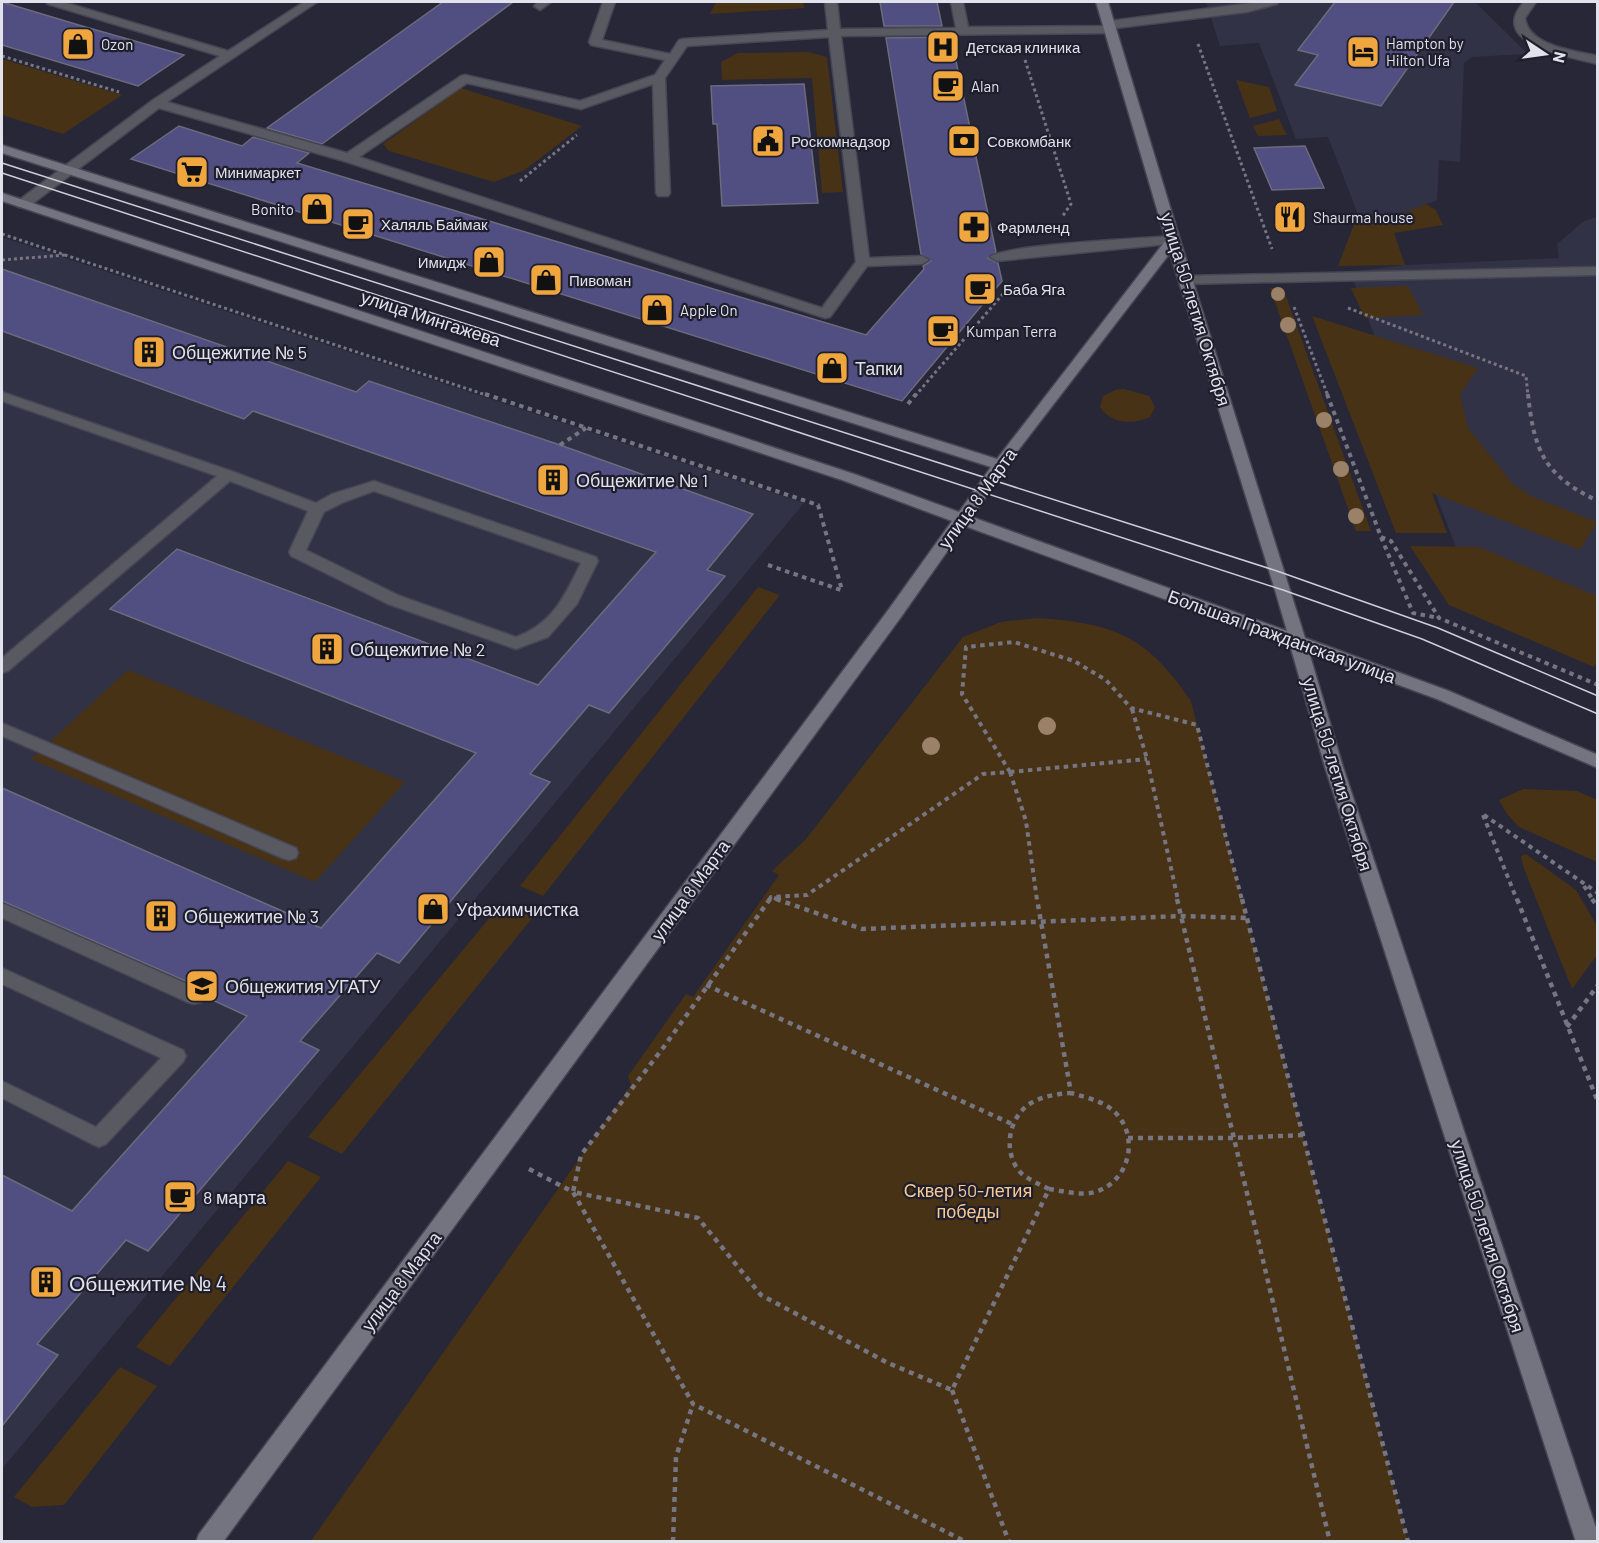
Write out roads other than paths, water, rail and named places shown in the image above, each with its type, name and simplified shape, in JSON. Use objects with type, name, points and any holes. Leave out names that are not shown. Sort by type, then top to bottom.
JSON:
[{"type":"main road","name":"улица 50-летия Октября","points":[[1102,2],[1338,778],[1588,1542]]},
{"type":"main road","points":[[2,149],[1000,465]]},
{"type":"main road","name":"улица Мингажева","points":[[2,197],[848,477],[962,519]]},
{"type":"main road","name":"улица 8 Марта","points":[[208,1542],[1000,465],[1173,240]]},
{"type":"main road","name":"Большая Гражданская улица","points":[[962,519],[1443,695],[1598,762]]},
{"type":"lane","points":[[52,2],[230,55]]},
{"type":"lane","points":[[23,204],[157,103],[311,2]]},
{"type":"lane","points":[[609,2],[595,42],[673,58]]},
{"type":"lane","points":[[157,103],[349,158],[825,314],[863,262],[831,2]]},
{"type":"lane","points":[[957,2],[963,32]]},
{"type":"lane","points":[[349,158],[465,79],[581,105],[659,78],[683,43],[834,33],[1016,31],[1110,27],[1247,8],[1273,2]]},
{"type":"lane","points":[[1530,2],[1519,18],[1520,28],[1527,35],[1550,47],[1598,60]]},
{"type":"lane","points":[[659,78],[663,193]]},
{"type":"lane","points":[[997,257],[1039,251],[1173,240]]},
{"type":"lane","points":[[863,262],[922,260]]},
{"type":"lane","points":[[1186,280],[1598,271]]},
{"type":"lane","points":[[2,396],[228,475],[317,510]]},
{"type":"lane","points":[[2,667],[228,475]]},
{"type":"lane","points":[[374,486],[590,561],[571,600],[542,633],[516,643],[394,600],[297,552],[317,510],[338,498],[374,486]]},
{"type":"lane","points":[[2,729],[289,853]]},
{"type":"lane","points":[[2,910],[194,996]]},
{"type":"lane","points":[[2,976],[176,1056],[99,1138],[2,1089]]},
{"type":"tram line","points":[[2,163],[1277,571],[1438,628],[1598,696]]},
{"type":"tram line","points":[[2,173],[1283,590],[1422,639],[1598,714]]},
{"type":"place","name":"Ozon","points":[[78,44]]},
{"type":"place","name":"Детская клиника","points":[[943,47]]},
{"type":"place","name":"Hampton by Hilton Ufa","points":[[1363,52]]},
{"type":"place","name":"Alan","points":[[948,86]]},
{"type":"place","name":"Роскомнадзор","points":[[768,141]]},
{"type":"place","name":"Совкомбанк","points":[[964,141]]},
{"type":"place","name":"Минимаркет","points":[[192,172]]},
{"type":"place","name":"Bonito","points":[[317,209]]},
{"type":"place","name":"Shaurma house","points":[[1290,217]]},
{"type":"place","name":"Халяль Баймак","points":[[358,224]]},
{"type":"place","name":"Фармленд","points":[[974,227]]},
{"type":"place","name":"Имидж","points":[[489,262]]},
{"type":"place","name":"Пивоман","points":[[546,280]]},
{"type":"place","name":"Баба Яга","points":[[980,289]]},
{"type":"place","name":"Apple On","points":[[657,310]]},
{"type":"place","name":"Kumpan Terra","points":[[943,331]]},
{"type":"place","name":"Общежитие № 5","points":[[149,352]]},
{"type":"place","name":"Тапки","points":[[832,368]]},
{"type":"place","name":"Общежитие № 1","points":[[553,480]]},
{"type":"place","name":"Общежитие № 2","points":[[327,649]]},
{"type":"place","name":"Уфахимчистка","points":[[433,909]]},
{"type":"place","name":"Общежитие № 3","points":[[161,916]]},
{"type":"place","name":"Общежития УГАТУ","points":[[202,986]]},
{"type":"place","name":"8 марта","points":[[180,1197]]},
{"type":"place","name":"Общежитие № 4","points":[[46,1282]]},
{"type":"park label","name":"Сквер 50-летия победы","points":[[968,1200]]}]
